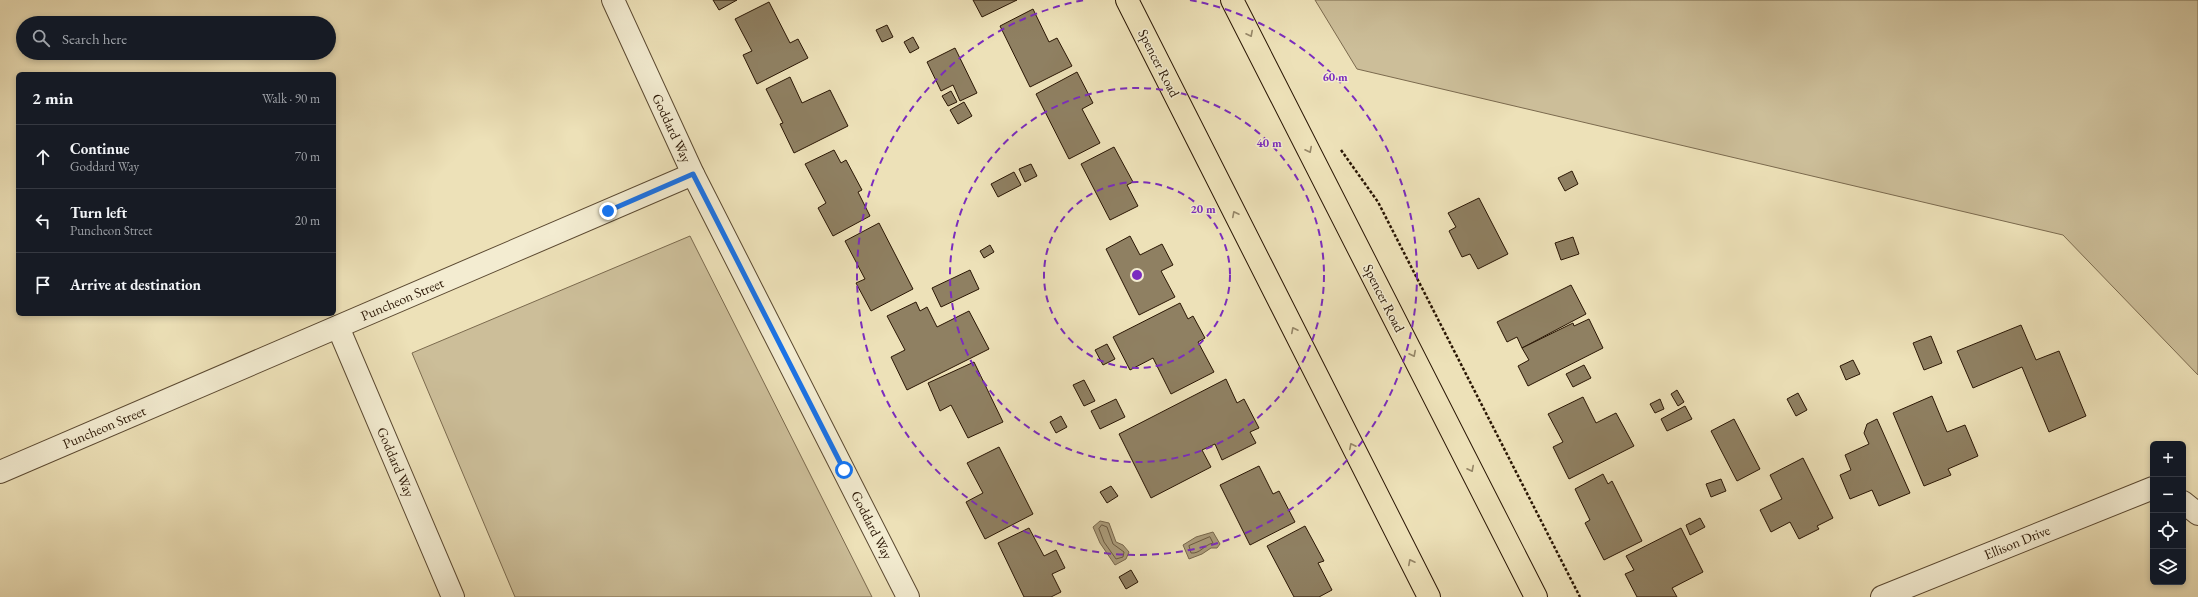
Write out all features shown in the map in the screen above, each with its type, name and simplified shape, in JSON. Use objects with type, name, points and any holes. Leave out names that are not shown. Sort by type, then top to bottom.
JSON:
[{"type":"main road","name":"Spencer Road","points":[[1127,0],[1429,597]]},
{"type":"main road","name":"Spencer Road","points":[[1232,0],[1536,597]]},
{"type":"street","name":"Goddard Way","points":[[613,0],[693,174],[908,597]]},
{"type":"street","name":"Puncheon Street","points":[[0,472],[693,174]]},
{"type":"street","name":"Goddard Way","points":[[338,327],[453,597]]},
{"type":"street","name":"Ellison Drive","points":[[1882,597],[2150,489]]},
{"type":"street","points":[[2186,504],[2198,514]]},
{"type":"path","points":[[1336,145],[1349,160],[1378,202],[1580,597]]},
{"type":"shaded area","points":[[1315,0],[2198,0],[2198,375],[2063,235],[1357,69]]},
{"type":"shaded area","points":[[690,236],[872,597],[515,597],[412,353]]},
{"type":"water","points":[[1100,521],[1109,523],[1116,542],[1123,545],[1129,552],[1126,559],[1115,565],[1100,543],[1093,527]]},
{"type":"water","points":[[1213,532],[1220,544],[1217,548],[1211,548],[1202,554],[1189,559],[1183,545],[1196,537]]},
{"type":"building","points":[[713,0],[737,0],[719,10]]},
{"type":"building","points":[[973,0],[1017,0],[982,17]]},
{"type":"building","points":[[769,2],[790,43],[798,39],[808,58],[757,84],[743,55],[752,51],[735,19]]},
{"type":"building","points":[[1033,9],[1049,42],[1057,38],[1072,66],[1030,87],[1000,26]]},
{"type":"building","points":[[887,25],[893,37],[882,42],[876,30]]},
{"type":"building","points":[[913,37],[919,48],[910,53],[904,42]]},
{"type":"building","points":[[955,48],[977,93],[960,101],[953,85],[941,91],[927,62]]},
{"type":"building","points":[[1077,72],[1093,103],[1082,109],[1100,143],[1069,159],[1036,94]]},
{"type":"building","points":[[790,77],[802,103],[830,90],[848,126],[794,153],[780,124],[783,123],[766,89]]},
{"type":"building","points":[[951,91],[957,102],[948,106],[942,96]]},
{"type":"building","points":[[964,102],[972,116],[958,124],[950,110]]},
{"type":"building","points":[[1114,147],[1133,182],[1127,185],[1138,206],[1110,220],[1081,164]]},
{"type":"building","points":[[834,150],[841,163],[846,160],[862,190],[858,192],[870,216],[833,236],[818,208],[826,203],[805,164]]},
{"type":"building","points":[[1031,164],[1037,176],[1025,182],[1019,169]]},
{"type":"building","points":[[1572,171],[1578,184],[1565,191],[1558,178]]},
{"type":"building","points":[[1014,172],[1021,185],[998,197],[991,184]]},
{"type":"building","points":[[1479,198],[1508,254],[1478,269],[1470,254],[1462,257],[1449,231],[1456,227],[1448,213]]},
{"type":"building","points":[[879,223],[913,289],[871,311],[856,283],[865,279],[845,241]]},
{"type":"building","points":[[1130,236],[1140,255],[1162,244],[1173,265],[1161,271],[1175,297],[1139,315],[1106,249]]},
{"type":"building","points":[[1573,237],[1579,254],[1561,260],[1555,243]]},
{"type":"building","points":[[990,245],[994,252],[984,258],[980,251]]},
{"type":"building","points":[[970,270],[979,289],[941,307],[932,288]]},
{"type":"building","points":[[1571,285],[1586,314],[1522,348],[1517,337],[1507,342],[1497,322]]},
{"type":"building","points":[[916,302],[920,311],[927,307],[937,327],[969,311],[989,349],[907,390],[891,357],[905,350],[887,316]]},
{"type":"building","points":[[1180,303],[1188,319],[1193,316],[1205,338],[1198,342],[1214,372],[1171,394],[1153,358],[1130,370],[1113,337]]},
{"type":"building","points":[[1589,319],[1603,348],[1528,386],[1518,366],[1529,360],[1522,348],[1573,323],[1574,326]]},
{"type":"building","points":[[2021,325],[2036,360],[2059,351],[2086,416],[2049,432],[2022,367],[1973,388],[1957,351]]},
{"type":"building","points":[[1931,336],[1942,363],[1924,370],[1913,343]]},
{"type":"building","points":[[1107,344],[1115,359],[1103,365],[1095,350]]},
{"type":"building","points":[[1853,360],[1860,374],[1846,380],[1840,366]]},
{"type":"building","points":[[974,362],[1003,422],[968,438],[951,405],[940,411],[928,383]]},
{"type":"building","points":[[1584,365],[1591,378],[1573,387],[1566,374]]},
{"type":"building","points":[[1226,379],[1237,403],[1244,399],[1259,428],[1250,432],[1256,443],[1222,460],[1215,444],[1202,450],[1211,467],[1151,498],[1119,434]]},
{"type":"building","points":[[1084,380],[1095,401],[1084,406],[1073,385]]},
{"type":"building","points":[[1677,390],[1684,402],[1678,406],[1671,394]]},
{"type":"building","points":[[1798,393],[1807,410],[1796,416],[1787,399]]},
{"type":"building","points":[[1932,396],[1947,432],[1965,425],[1978,456],[1948,469],[1951,475],[1924,486],[1893,413]]},
{"type":"building","points":[[1583,397],[1596,423],[1616,413],[1634,446],[1569,479],[1553,447],[1563,442],[1548,414]]},
{"type":"building","points":[[1116,399],[1125,417],[1100,429],[1091,411]]},
{"type":"building","points":[[1660,399],[1664,409],[1655,413],[1650,404]]},
{"type":"building","points":[[1685,406],[1692,419],[1667,431],[1661,419]]},
{"type":"building","points":[[1061,416],[1067,427],[1056,433],[1050,422]]},
{"type":"building","points":[[1734,419],[1760,469],[1737,481],[1711,431]]},
{"type":"building","points":[[1877,419],[1910,493],[1879,506],[1872,490],[1850,499],[1840,475],[1851,470],[1845,455],[1869,444],[1864,433],[1867,424]]},
{"type":"building","points":[[999,447],[1033,514],[985,539],[966,502],[983,493],[967,463]]},
{"type":"building","points":[[1803,458],[1833,518],[1817,526],[1819,529],[1799,539],[1790,522],[1771,532],[1760,510],[1782,499],[1770,475]]},
{"type":"building","points":[[1259,466],[1273,494],[1279,491],[1295,522],[1250,545],[1220,485]]},
{"type":"building","points":[[1603,474],[1608,484],[1612,481],[1642,541],[1604,560],[1585,523],[1590,520],[1575,489]]},
{"type":"building","points":[[1721,479],[1726,491],[1711,497],[1706,484]]},
{"type":"building","points":[[1111,486],[1118,496],[1107,503],[1100,492]]},
{"type":"building","points":[[1700,518],[1705,527],[1690,535],[1686,525]]},
{"type":"building","points":[[1305,526],[1324,561],[1318,563],[1332,590],[1319,597],[1294,597],[1267,546]]},
{"type":"building","points":[[1029,528],[1044,556],[1056,550],[1065,568],[1052,574],[1061,592],[1051,597],[1024,597],[998,543]]},
{"type":"building","points":[[1681,528],[1703,572],[1672,588],[1677,597],[1637,597],[1625,574],[1634,570],[1626,556]]},
{"type":"building","points":[[1131,570],[1138,582],[1126,589],[1119,577]]},
{"type":"route","points":[[608,211],[693,174],[844,470]]}]
